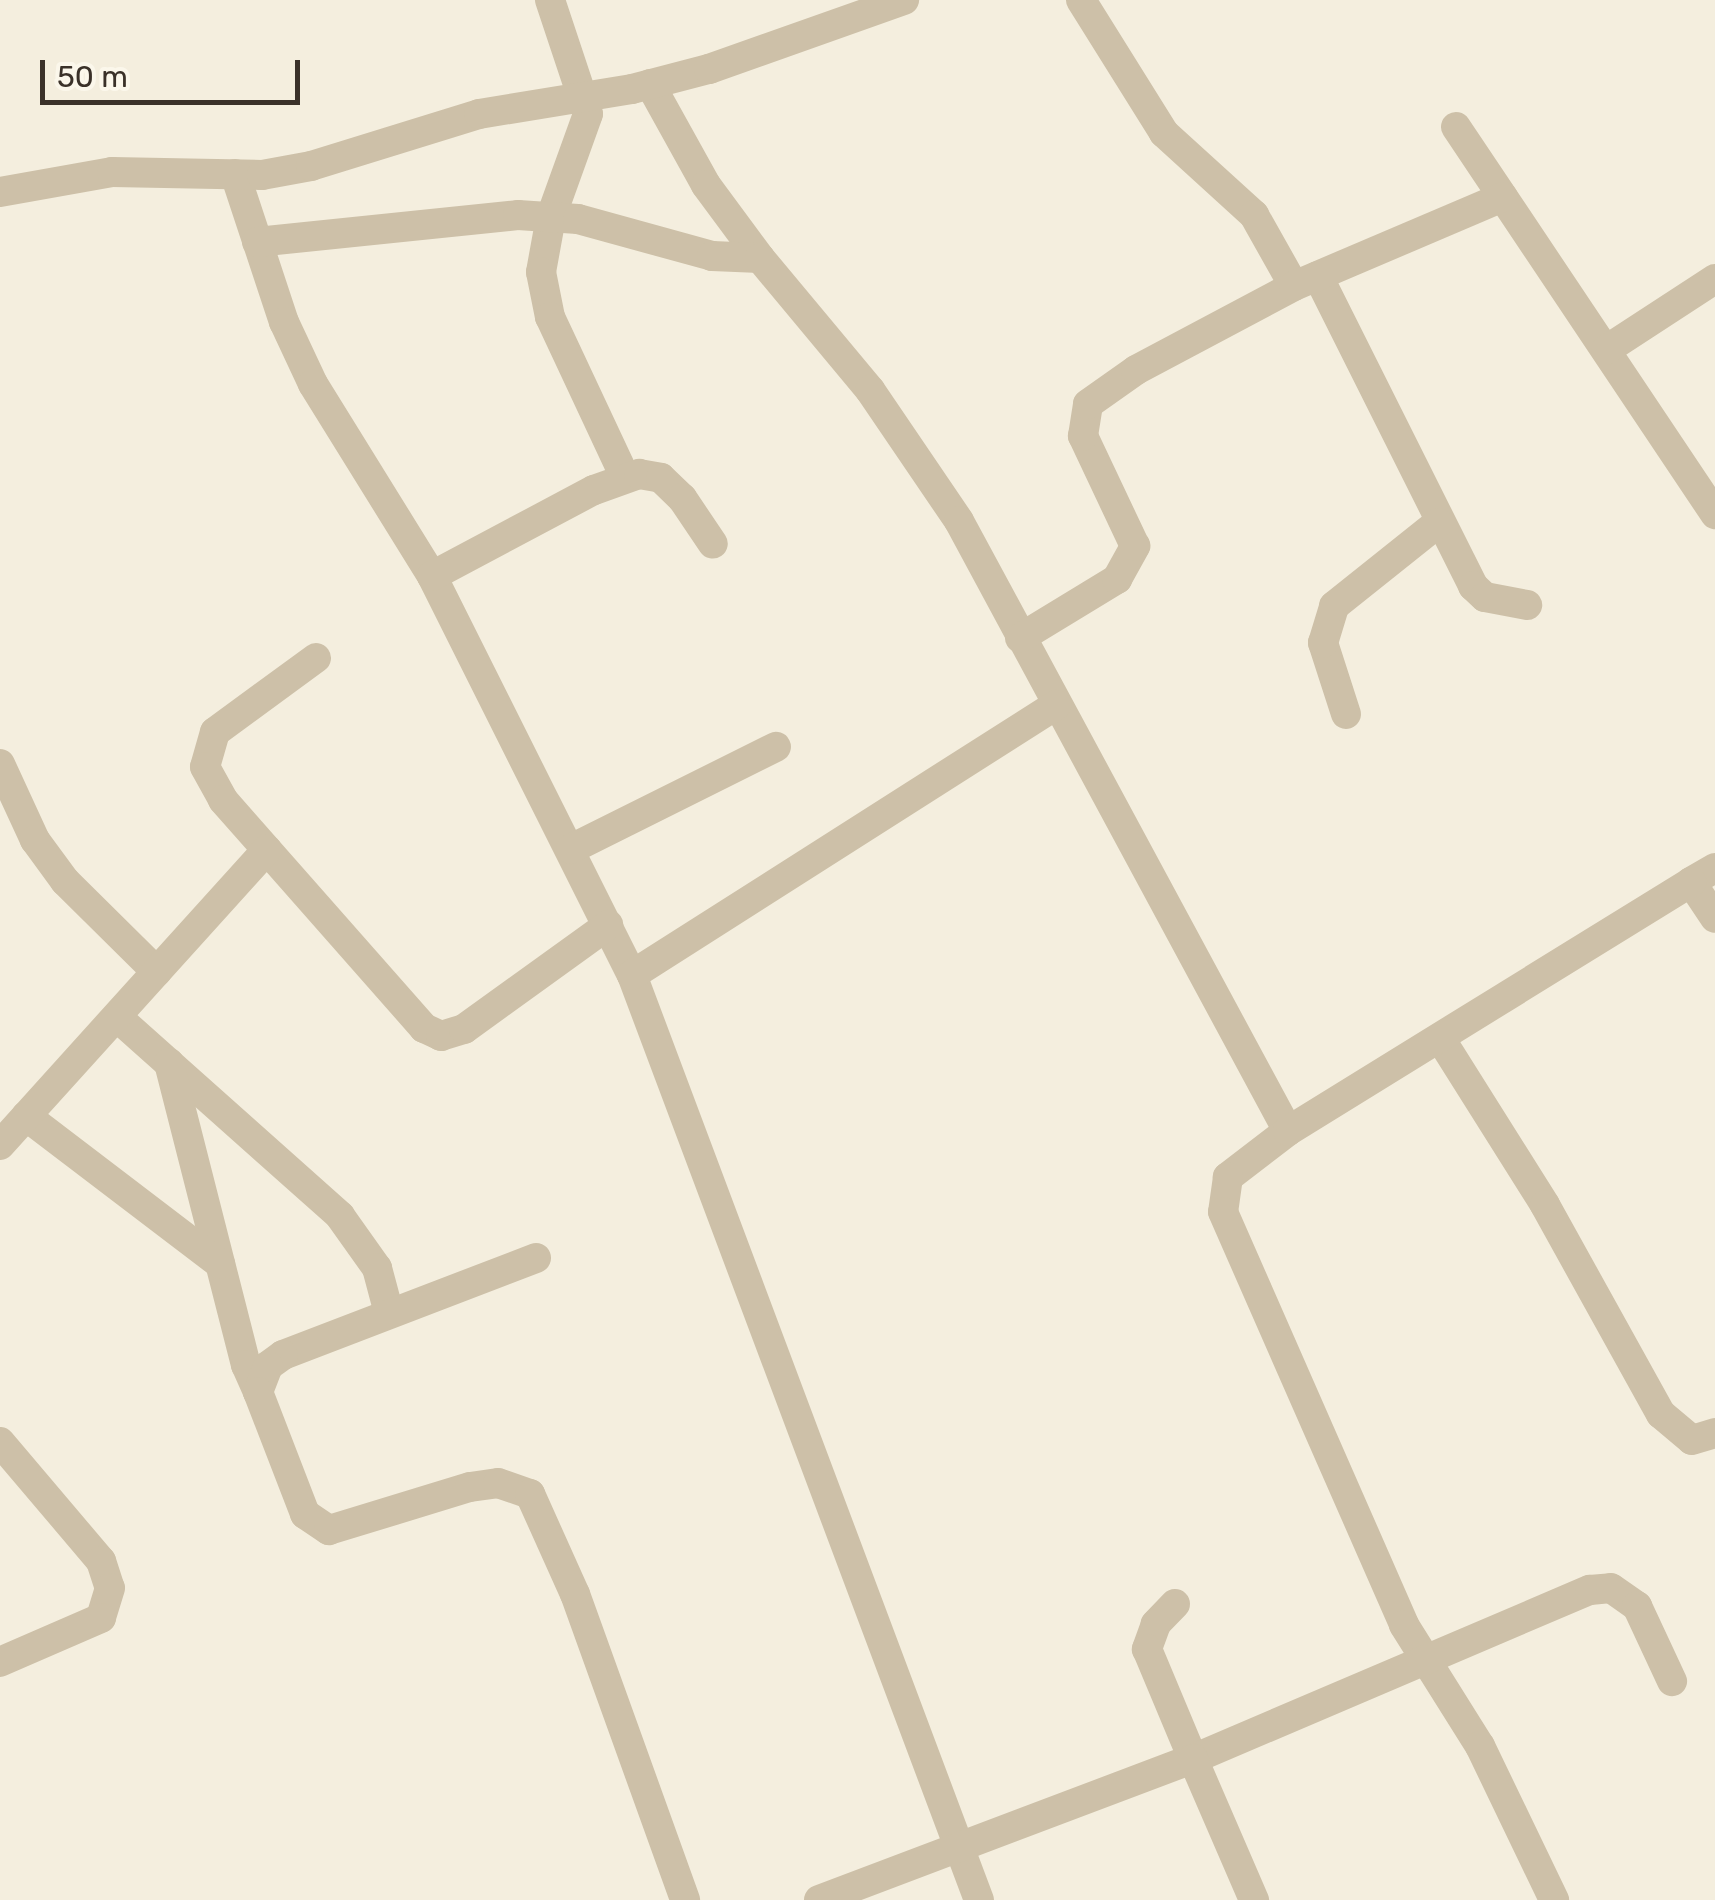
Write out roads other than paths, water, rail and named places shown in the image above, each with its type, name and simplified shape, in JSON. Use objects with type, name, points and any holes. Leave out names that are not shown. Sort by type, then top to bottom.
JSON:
[{"type":"street","points":[[550,0],[586,96],[584,136],[551,217],[541,272],[550,316],[625,477]]},
{"type":"street","points":[[0,192],[112,172],[235,174],[311,166],[479,114],[650,84],[802,40],[904,0]]},
{"type":"street","points":[[1081,0],[1164,133],[1254,214],[1306,281],[1438,523],[1485,597],[1527,605]]},
{"type":"street","points":[[650,84],[706,185],[920,460],[1288,1131]]},
{"type":"street","points":[[1456,127],[1715,514]]},
{"type":"street","points":[[235,174],[314,384],[432,576],[632,975],[978,1900]]},
{"type":"street","points":[[1020,638],[1117,579],[1135,546],[1083,436],[1088,404],[1136,370],[1306,281],[1503,197]]},
{"type":"street","points":[[258,242],[487,217],[551,217],[712,256],[760,258]]},
{"type":"street","points":[[1606,350],[1715,279]]},
{"type":"street","points":[[432,576],[625,477],[661,478],[713,544]]},
{"type":"street","points":[[1346,714],[1323,643],[1334,606],[1438,523]]},
{"type":"street","points":[[316,658],[215,732],[207,749],[210,782],[424,1028],[440,1036],[464,1029],[608,925]]},
{"type":"street","points":[[632,975],[1056,705]]},
{"type":"street","points":[[571,849],[776,747]]},
{"type":"street","points":[[0,764],[35,840],[65,881],[157,972]]},
{"type":"street","points":[[0,1145],[267,850]]},
{"type":"street","points":[[1554,1900],[1480,1746],[1422,1657],[1223,1212],[1228,1177],[1288,1131],[1703,875],[1715,918]]},
{"type":"street","points":[[117,1017],[358,1236],[377,1268],[389,1313]]},
{"type":"street","points":[[1440,1038],[1546,1205],[1661,1414],[1692,1440],[1715,1433]]},
{"type":"street","points":[[169,1063],[220,1264],[258,1392],[305,1514],[329,1530],[470,1488],[498,1483],[530,1494],[575,1594],[685,1900]]},
{"type":"street","points":[[26,1116],[220,1264]]},
{"type":"street","points":[[258,1392],[268,1366],[282,1355],[536,1258]]},
{"type":"street","points":[[0,1442],[100,1561],[110,1588],[101,1618],[0,1662]]},
{"type":"street","points":[[819,1900],[957,1844],[1193,1759],[1422,1657],[1611,1588],[1636,1606],[1672,1681]]},
{"type":"street","points":[[1175,1604],[1156,1624],[1148,1649],[1254,1900]]}]
